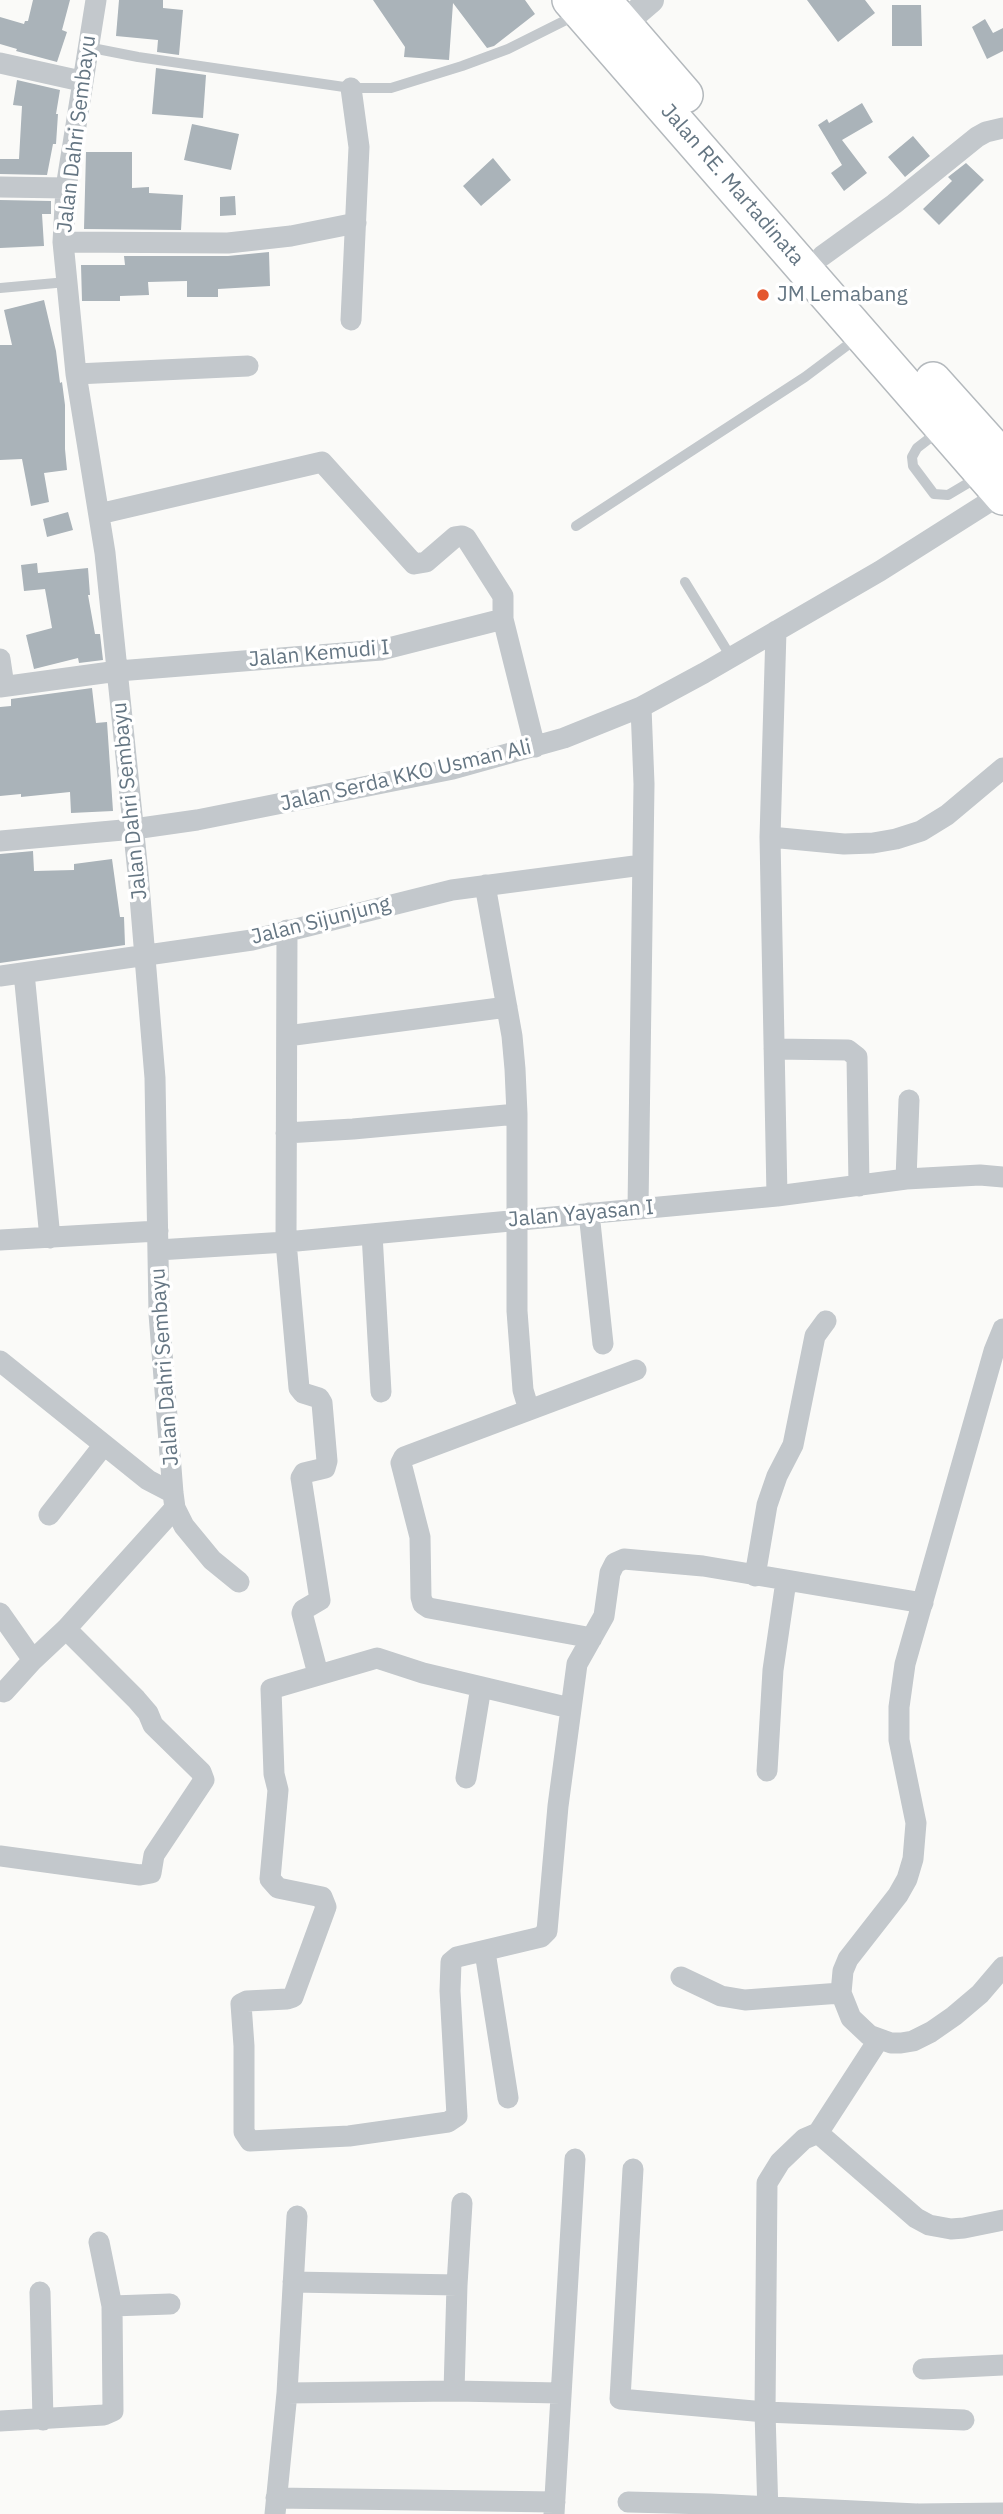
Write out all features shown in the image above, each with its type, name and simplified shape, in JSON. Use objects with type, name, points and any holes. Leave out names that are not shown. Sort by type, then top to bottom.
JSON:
[{"type":"highway","points":[[597,15],[822,256],[999,483]]},
{"type":"highway","name":"Jalan RE. Martadinata","points":[[597,15],[862,334],[943,428],[999,483]]},
{"type":"street","name":"Jalan Dahri Sembayu","points":[[96,0],[66,188],[63,242],[76,374],[99,514],[118,671],[134,829],[155,1078],[159,1314],[174,1501],[184,1527],[203,1551],[239,1583]]},
{"type":"street","points":[[597,15],[651,0]]},
{"type":"street","points":[[0,63],[81,81]]},
{"type":"street","points":[[351,88],[359,147],[351,320]]},
{"type":"street","points":[[822,256],[894,204],[977,136],[986,131],[1003,128]]},
{"type":"street","points":[[0,187],[66,188]]},
{"type":"street","points":[[63,242],[228,243],[290,236],[355,223]]},
{"type":"street","points":[[76,374],[248,366]]},
{"type":"street","points":[[99,514],[322,462],[414,564],[426,562],[455,537],[466,538],[503,596],[503,619],[535,747]]},
{"type":"street","name":"Jalan Serda KKO Usman Ali","points":[[0,841],[134,829],[318,797],[453,769],[535,747],[597,726],[641,707],[880,571],[999,483]]},
{"type":"street","name":"Jalan Kemudi I","points":[[2,686],[118,671],[381,650],[503,619]]},
{"type":"street","points":[[776,631],[771,837],[777,1196]]},
{"type":"street","points":[[0,659],[2,686]]},
{"type":"street","points":[[638,1208],[644,784],[641,707]]},
{"type":"street","points":[[771,837],[844,844],[896,839],[921,831],[947,815],[1003,768]]},
{"type":"street","name":"Jalan Sijunjung","points":[[0,976],[252,940],[426,895],[642,865]]},
{"type":"street","points":[[485,885],[515,1069],[520,1357],[523,1390],[529,1410]]},
{"type":"street","points":[[287,930],[286,1242],[299,1388],[303,1393],[318,1398],[321,1403],[327,1461],[325,1468],[304,1474],[301,1478],[320,1600],[302,1613],[318,1674]]},
{"type":"street","points":[[24,973],[50,1238]]},
{"type":"street","points":[[287,1036],[507,1007]]},
{"type":"street","points":[[774,1049],[848,1050],[857,1057],[859,1186]]},
{"type":"street","points":[[906,1179],[909,1100]]},
{"type":"street","points":[[286,1133],[517,1114]]},
{"type":"street","name":"Jalan Yayasan I","points":[[0,1240],[50,1238],[286,1242],[777,1196],[906,1179],[980,1175],[1003,1177]]},
{"type":"street","points":[[589,1213],[603,1344]]},
{"type":"street","points":[[372,1234],[381,1392]]},
{"type":"street","points":[[755,1576],[767,1504],[796,1434],[814,1336],[826,1321]]},
{"type":"street","points":[[1003,1329],[994,1352],[905,1664],[899,1740],[916,1823],[913,1859],[907,1879],[898,1895],[848,1959],[843,1970],[841,1993],[851,2018],[869,2035],[901,2043],[913,2041],[931,2032],[980,1994],[1003,1967]]},
{"type":"street","points":[[0,1361],[174,1501],[66,1629],[4,1692]]},
{"type":"street","points":[[592,1638],[429,1608],[422,1601],[420,1537],[401,1460],[636,1370]]},
{"type":"street","points":[[49,1515],[103,1446]]},
{"type":"street","points":[[570,1708],[423,1673],[377,1658],[273,1687],[274,1774],[278,1790],[270,1880],[278,1888],[322,1896],[326,1907],[293,1997],[247,2001],[242,2004],[244,2132],[247,2139],[253,2142],[349,2136],[455,2119],[457,2111],[450,1990],[451,1962],[457,1957],[541,1937],[547,1930],[558,1806],[579,1657],[604,1616],[610,1573],[618,1560],[703,1566],[923,1603]]},
{"type":"street","points":[[767,1771],[773,1670],[786,1581]]},
{"type":"street","points":[[0,1613],[33,1660]]},
{"type":"street","points":[[0,1856],[145,1874],[204,1777],[153,1725],[148,1713],[136,1699],[66,1629]]},
{"type":"street","points":[[467,1779],[481,1687]]},
{"type":"street","points":[[485,1952],[508,2098]]},
{"type":"street","points":[[681,1977],[721,1996],[745,2000],[841,1993]]},
{"type":"street","points":[[768,2510],[765,2412],[767,2183],[780,2162],[795,2146],[825,2123],[879,2039]]},
{"type":"street","points":[[825,2123],[908,2211],[929,2225],[951,2229],[1003,2220]]},
{"type":"street","points":[[297,2216],[287,2393],[275,2506],[555,2508],[575,2159]]},
{"type":"street","points":[[633,2169],[620,2399],[765,2412],[964,2420]]},
{"type":"street","points":[[454,2391],[462,2203]]},
{"type":"street","points":[[0,2421],[43,2420],[109,2414],[113,2411],[112,2306],[99,2242]]},
{"type":"street","points":[[293,2281],[457,2285]]},
{"type":"street","points":[[40,2292],[43,2420]]},
{"type":"street","points":[[112,2306],[170,2304]]},
{"type":"street","points":[[923,2369],[1003,2365]]},
{"type":"street","points":[[287,2393],[560,2393]]},
{"type":"street","points":[[628,2502],[768,2510],[1003,2513]]},
{"type":"lane","points":[[87,47],[351,88],[391,88],[462,66],[597,15]]},
{"type":"lane","points":[[0,288],[67,282]]},
{"type":"lane","points":[[576,526],[720,429],[805,377],[862,334]]},
{"type":"lane","points":[[943,428],[917,448],[912,457],[914,466],[934,494],[948,495],[999,483]]},
{"type":"lane","points":[[685,582],[731,657]]},
{"type":"building","points":[[33,0],[70,0],[62,30],[67,32],[57,62],[0,44],[0,17],[24,24],[28,21]]},
{"type":"building","points":[[119,0],[163,0],[163,8],[183,10],[179,55],[157,52],[158,40],[116,36]]},
{"type":"building","points":[[373,0],[525,0],[535,14],[494,46],[487,48],[453,3],[449,60],[404,57],[405,47]]},
{"type":"building","points":[[807,0],[865,0],[875,13],[838,42]]},
{"type":"building","points":[[892,5],[921,5],[922,46],[892,46]]},
{"type":"building","points":[[985,19],[993,33],[1003,28],[1003,51],[987,59],[972,27]]},
{"type":"building","points":[[156,68],[206,75],[203,118],[152,114]]},
{"type":"building","points":[[17,80],[60,90],[56,114],[56,144],[53,144],[47,175],[0,174],[0,159],[19,159],[22,106],[13,105]]},
{"type":"building","points":[[862,103],[873,122],[842,140],[867,173],[844,191],[831,173],[842,165],[818,125],[827,119],[829,123]]},
{"type":"building","points":[[192,124],[239,134],[231,170],[184,160]]},
{"type":"building","points":[[913,136],[930,156],[905,177],[888,157]]},
{"type":"building","points":[[86,152],[132,152],[132,188],[149,187],[149,193],[183,195],[181,230],[84,229]]},
{"type":"building","points":[[493,158],[511,180],[481,206],[463,186]]},
{"type":"building","points":[[966,163],[984,180],[939,225],[923,209],[952,181],[948,177]]},
{"type":"building","points":[[235,196],[236,215],[220,216],[220,197]]},
{"type":"building","points":[[0,200],[51,201],[51,214],[42,214],[44,246],[0,248]]},
{"type":"building","points":[[269,252],[270,286],[218,289],[218,297],[187,297],[187,281],[148,282],[149,295],[120,296],[120,301],[82,301],[81,265],[125,265],[124,256],[228,256]]},
{"type":"building","points":[[44,300],[56,351],[60,383],[62,382],[67,470],[44,473],[49,502],[31,506],[22,459],[0,460],[0,345],[12,345],[4,310]]},
{"type":"building","points":[[68,512],[73,530],[47,537],[43,519]]},
{"type":"building","points":[[37,563],[38,573],[88,568],[88,595],[95,634],[100,634],[103,660],[79,663],[78,658],[34,669],[26,635],[52,628],[45,589],[24,591],[21,565]]},
{"type":"building","points":[[92,688],[96,723],[107,722],[113,811],[71,813],[70,792],[21,797],[21,794],[0,796],[0,707],[11,706],[11,699]]},
{"type":"building","points":[[33,851],[34,871],[74,870],[74,864],[112,859],[120,917],[124,917],[125,945],[0,963],[0,854]]},
{"type":"place","name":"JM Lemabang","points":[[763,295]]}]
